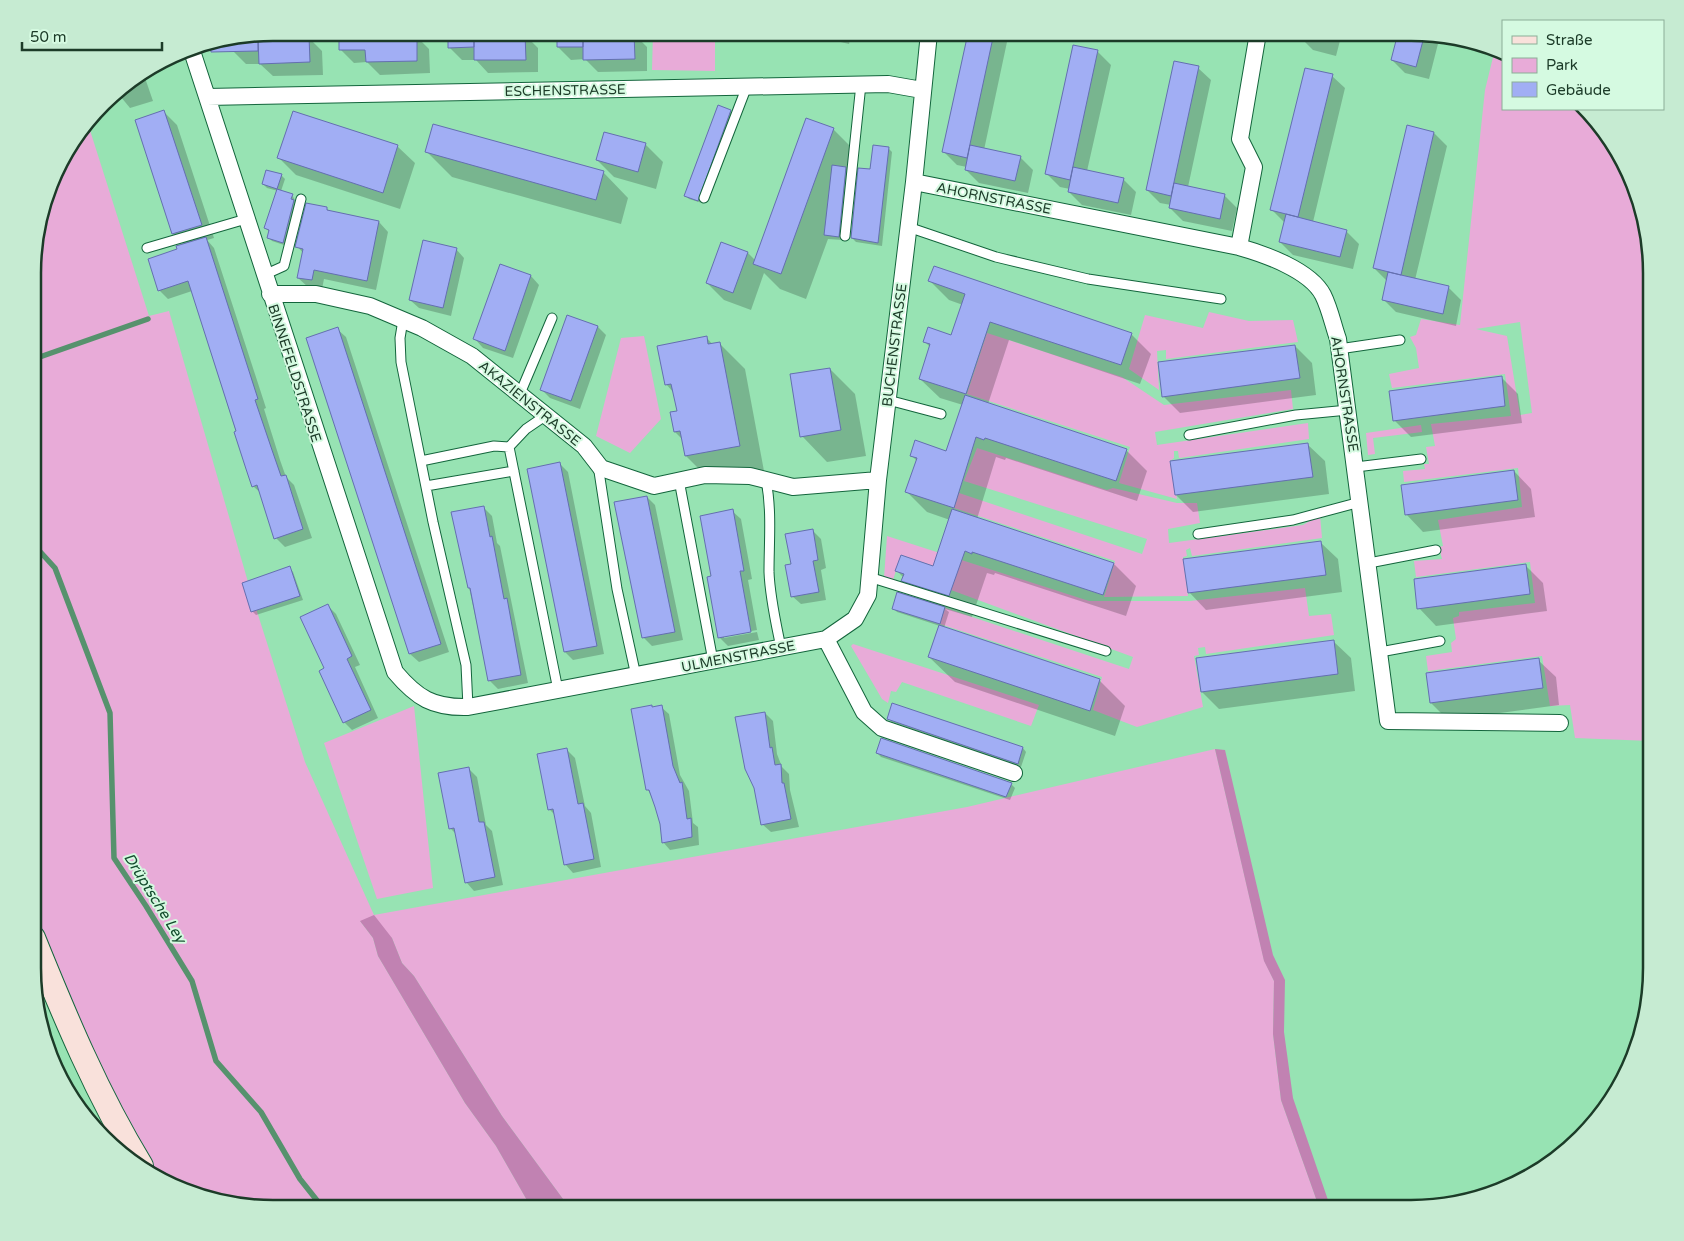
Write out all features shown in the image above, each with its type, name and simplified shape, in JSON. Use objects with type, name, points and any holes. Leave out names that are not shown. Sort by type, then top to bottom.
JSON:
[{"type":"street","name":"BUCHENSTRASSE","points":[[826,640],[856,619],[868,595],[878,480],[914,182],[928,41]]},
{"type":"street","points":[[1239,247],[1254,167],[1240,139],[1253,41]]},
{"type":"street","name":"BINNEFELDSTRASSE","points":[[193,56],[394,672],[411,692]]},
{"type":"street","name":"ESCHENSTRASSE","points":[[207,97],[861,84],[888,84],[922,90]]},
{"type":"street","name":"AHORNSTRASSE","points":[[914,182],[1239,247],[1266,255],[1299,272],[1322,293],[1338,339],[1369,563],[1388,720],[1560,722]]},
{"type":"street","name":"AKAZIENSTRASSE","points":[[270,294],[316,294],[370,306],[403,320],[472,356],[519,396],[584,446],[601,468],[654,486],[705,474],[750,476],[793,487],[878,480]]},
{"type":"street","points":[[826,640],[864,712],[882,728],[1014,773]]},
{"type":"street","name":"ULMENSTRASSE","points":[[411,692],[447,708],[468,707],[826,640]]},
{"type":"street","points":[[41,958],[68,1025],[112,1119],[133,1153]]},
{"type":"lane","points":[[845,236],[861,84]]},
{"type":"lane","points":[[704,198],[747,86]]},
{"type":"lane","points":[[264,275],[284,266],[301,200]]},
{"type":"lane","points":[[147,248],[246,219]]},
{"type":"lane","points":[[908,227],[996,256],[1088,279],[1220,299]]},
{"type":"lane","points":[[519,396],[552,318]]},
{"type":"lane","points":[[403,320],[400,338],[401,362],[426,486],[466,665],[468,707]]},
{"type":"lane","points":[[1339,349],[1400,340]]},
{"type":"lane","points":[[888,400],[940,414]]},
{"type":"lane","points":[[1189,435],[1296,415],[1348,410]]},
{"type":"lane","points":[[421,460],[494,446],[509,447],[526,430],[545,416]]},
{"type":"lane","points":[[509,447],[558,690]]},
{"type":"lane","points":[[1356,467],[1420,459]]},
{"type":"lane","points":[[598,464],[618,589],[636,676]]},
{"type":"lane","points":[[426,486],[514,471]]},
{"type":"lane","points":[[679,480],[712,662]]},
{"type":"lane","points":[[766,480],[770,498],[769,574],[774,615],[781,648]]},
{"type":"lane","points":[[1198,534],[1293,520],[1360,502]]},
{"type":"lane","points":[[1369,563],[1436,550]]},
{"type":"lane","points":[[869,577],[1106,650]]},
{"type":"lane","points":[[1380,652],[1440,641]]},
{"type":"green space","points":[[653,41],[715,41],[715,71],[652,70]]},
{"type":"green space","points":[[1493,57],[1502,60],[1502,110],[1576,110],[1595,132],[1612,157],[1625,184],[1635,213],[1641,243],[1643,273],[1643,741],[1575,738],[1570,705],[1550,706],[1542,656],[1428,671],[1426,656],[1452,652],[1451,643],[1456,639],[1453,618],[1459,616],[1459,612],[1535,603],[1530,562],[1416,577],[1414,561],[1442,559],[1439,547],[1443,546],[1438,520],[1522,507],[1518,468],[1404,482],[1403,471],[1425,469],[1424,464],[1429,464],[1426,447],[1435,446],[1431,424],[1511,416],[1505,374],[1392,388],[1389,374],[1419,368],[1416,348],[1410,337],[1416,335],[1421,319],[1460,325],[1485,90]],"holes":[[[1520,322],[1532,413],[1520,415],[1507,336],[1476,329]]]},
{"type":"green space","points":[[90,131],[149,316],[169,311],[253,599],[305,762],[374,915],[967,807],[1215,749],[1264,960],[1274,981],[1273,1034],[1281,1100],[1317,1200],[563,1200],[502,1116],[414,976],[402,963],[392,938],[360,921],[373,938],[378,956],[465,1103],[496,1146],[527,1200],[273,1200],[243,1198],[213,1192],[184,1182],[157,1169],[136,1155],[41,955],[41,273],[43,243],[54,198],[65,170]]},
{"type":"green space","points":[[1209,312],[1249,321],[1293,320],[1298,342],[1166,359],[1166,350],[1157,351],[1159,390],[1129,369],[1145,315],[1203,328]]},
{"type":"green space","points":[[987,333],[1122,377],[1164,405],[1291,390],[1293,409],[1155,432],[1157,445],[1308,423],[1309,439],[1179,458],[1178,451],[1174,451],[1174,458],[1170,461],[1177,499],[1119,483],[1130,447],[967,394]]},
{"type":"green space","points":[[644,336],[661,419],[630,453],[596,436],[621,338]]},
{"type":"green space","points":[[1421,425],[1422,432],[1373,438],[1375,454],[1368,455],[1366,433]]},
{"type":"green space","points":[[977,448],[1107,490],[1113,488],[1177,503],[1197,503],[1200,523],[1168,529],[1169,543],[1303,525],[1320,515],[1322,538],[1192,556],[1190,548],[1186,550],[1187,556],[1183,557],[1188,596],[1104,597],[1115,561],[954,508],[959,493],[1142,554],[1147,539],[964,481]]},
{"type":"green space","points":[[887,536],[1089,601],[1190,601],[1305,588],[1309,616],[1331,614],[1334,635],[1206,654],[1205,647],[1198,648],[1199,655],[1194,656],[1203,707],[1137,727],[1093,710],[1102,677],[940,624],[945,608],[1129,669],[1133,657],[951,590],[957,574],[901,555],[893,580],[884,578]]},
{"type":"green space","points":[[853,644],[1039,705],[1031,726],[902,682],[896,692],[891,691],[888,703],[882,699],[851,646]]},
{"type":"green space","points":[[414,706],[433,888],[377,899],[324,743]]},
{"type":"shaded area","points":[[1215,749],[1225,750],[1273,955],[1285,980],[1284,1032],[1293,1098],[1328,1200],[1317,1200],[1281,1100],[1273,1034],[1274,981],[1264,961]]},
{"type":"shaded area","points":[[374,915],[392,938],[402,963],[414,976],[502,1116],[563,1200],[527,1200],[496,1146],[465,1103],[378,956],[373,938],[360,921]]},
{"type":"building","points":[[309,41],[310,62],[259,64],[258,42]]},
{"type":"building","points":[[339,41],[417,41],[417,61],[366,62],[365,50],[339,50]]},
{"type":"building","points":[[448,41],[474,41],[474,47],[448,48]]},
{"type":"building","points":[[474,41],[525,41],[526,60],[474,60]]},
{"type":"building","points":[[557,41],[583,41],[583,47],[557,47]]},
{"type":"building","points":[[583,41],[634,41],[635,59],[583,60]]},
{"type":"building","points":[[966,41],[992,41],[967,158],[942,152]]},
{"type":"building","points":[[1396,41],[1423,42],[1416,67],[1391,60]]},
{"type":"building","points":[[258,42],[258,51],[211,52],[213,49]]},
{"type":"building","points":[[1073,45],[1098,50],[1070,180],[1045,174]]},
{"type":"building","points":[[1174,61],[1199,66],[1171,196],[1146,190]]},
{"type":"building","points":[[1305,68],[1333,74],[1298,217],[1270,210]]},
{"type":"building","points":[[718,105],[731,110],[698,201],[684,196]]},
{"type":"building","points":[[164,110],[202,225],[172,234],[135,120]]},
{"type":"building","points":[[293,111],[398,145],[383,193],[277,158]]},
{"type":"building","points":[[806,118],[834,128],[781,274],[753,264]]},
{"type":"building","points":[[433,124],[604,171],[596,200],[425,152]]},
{"type":"building","points":[[1407,125],[1434,132],[1401,275],[1373,268]]},
{"type":"building","points":[[604,132],[646,143],[638,172],[596,160]]},
{"type":"building","points":[[873,145],[889,147],[878,243],[851,238],[858,168],[870,169]]},
{"type":"building","points":[[970,145],[1021,156],[1015,181],[965,170]]},
{"type":"building","points":[[832,165],[846,167],[839,237],[824,235]]},
{"type":"building","points":[[1073,167],[1124,178],[1118,203],[1068,192]]},
{"type":"building","points":[[266,170],[282,174],[277,189],[262,184]]},
{"type":"building","points":[[1174,183],[1225,194],[1220,219],[1169,208]]},
{"type":"building","points":[[277,189],[293,194],[291,199],[294,200],[283,243],[267,238],[269,230],[264,228]]},
{"type":"building","points":[[306,203],[327,207],[327,210],[379,221],[367,281],[314,270],[312,280],[297,278],[303,249],[295,247]]},
{"type":"building","points":[[1286,214],[1347,230],[1340,257],[1279,242]]},
{"type":"building","points":[[206,237],[258,399],[255,400],[281,476],[286,475],[303,529],[274,539],[257,485],[252,487],[188,281],[158,291],[148,259],[177,249],[176,246]]},
{"type":"building","points":[[423,240],[457,248],[443,308],[409,300]]},
{"type":"building","points":[[721,242],[748,252],[733,293],[706,283]]},
{"type":"building","points":[[500,264],[531,275],[505,351],[473,339]]},
{"type":"building","points":[[934,266],[1132,333],[1121,365],[990,322],[966,394],[919,379],[930,344],[923,342],[928,327],[951,335],[965,294],[928,281]]},
{"type":"building","points":[[1388,272],[1449,286],[1443,314],[1382,300]]},
{"type":"building","points":[[567,315],[598,326],[571,401],[540,390]]},
{"type":"building","points":[[338,327],[441,644],[409,654],[306,338]]},
{"type":"building","points":[[707,336],[708,344],[720,342],[740,446],[685,456],[680,431],[674,432],[670,412],[677,411],[671,384],[665,385],[657,346]]},
{"type":"building","points":[[1295,345],[1300,378],[1162,397],[1158,362]]},
{"type":"building","points":[[830,368],[841,430],[800,437],[790,374]]},
{"type":"building","points":[[1502,376],[1505,406],[1393,421],[1389,391]]},
{"type":"building","points":[[965,395],[1127,449],[1116,481],[985,438],[984,440],[976,437],[954,508],[905,492],[917,458],[910,456],[915,440],[946,451]]},
{"type":"building","points":[[1308,443],[1313,477],[1175,495],[1170,461]]},
{"type":"building","points":[[560,462],[597,646],[564,652],[527,469]]},
{"type":"building","points":[[1514,470],[1518,500],[1405,515],[1401,485]]},
{"type":"building","points":[[647,496],[675,632],[642,638],[614,502]]},
{"type":"building","points":[[484,506],[490,537],[492,536],[504,599],[507,598],[521,675],[488,681],[470,588],[468,588],[451,512]]},
{"type":"building","points":[[733,509],[744,571],[740,571],[751,632],[718,638],[707,577],[711,576],[700,516]]},
{"type":"building","points":[[952,509],[1114,563],[1103,595],[965,551],[949,596],[901,581],[904,574],[895,571],[901,555],[933,566]]},
{"type":"building","points":[[813,529],[818,560],[813,561],[819,592],[791,597],[785,565],[791,564],[785,534]]},
{"type":"building","points":[[1321,541],[1326,575],[1188,593],[1183,559]]},
{"type":"building","points":[[1526,564],[1530,594],[1417,609],[1414,579]]},
{"type":"building","points":[[290,566],[300,596],[251,612],[242,583]]},
{"type":"building","points":[[897,592],[945,607],[940,624],[892,609]]},
{"type":"building","points":[[328,604],[352,656],[347,659],[371,710],[343,723],[319,671],[324,668],[300,617]]},
{"type":"building","points":[[939,625],[1100,679],[1090,711],[928,657]]},
{"type":"building","points":[[1334,640],[1338,674],[1201,692],[1196,658]]},
{"type":"building","points":[[1539,658],[1543,688],[1430,703],[1426,673]]},
{"type":"building","points":[[892,703],[1023,747],[1018,764],[887,719]]},
{"type":"building","points":[[652,705],[652,707],[662,705],[673,766],[680,783],[682,782],[687,819],[691,818],[692,837],[662,843],[660,824],[655,807],[649,790],[646,790],[631,709]]},
{"type":"building","points":[[765,712],[770,748],[772,747],[775,765],[781,764],[782,783],[784,783],[791,819],[761,825],[754,788],[745,769],[735,717]]},
{"type":"building","points":[[881,738],[1012,783],[1006,797],[876,753]]},
{"type":"building","points":[[567,748],[578,804],[583,803],[594,859],[564,865],[553,809],[548,810],[537,754]]},
{"type":"building","points":[[469,767],[479,822],[484,822],[495,877],[465,883],[454,828],[449,829],[438,773]]},
{"type":"waterway","points":[[41,357],[148,319]]},
{"type":"waterway","name":"Drüptsche Ley","points":[[41,553],[55,568],[110,713],[114,858],[192,981],[216,1061],[261,1112],[300,1179],[317,1200]]}]
